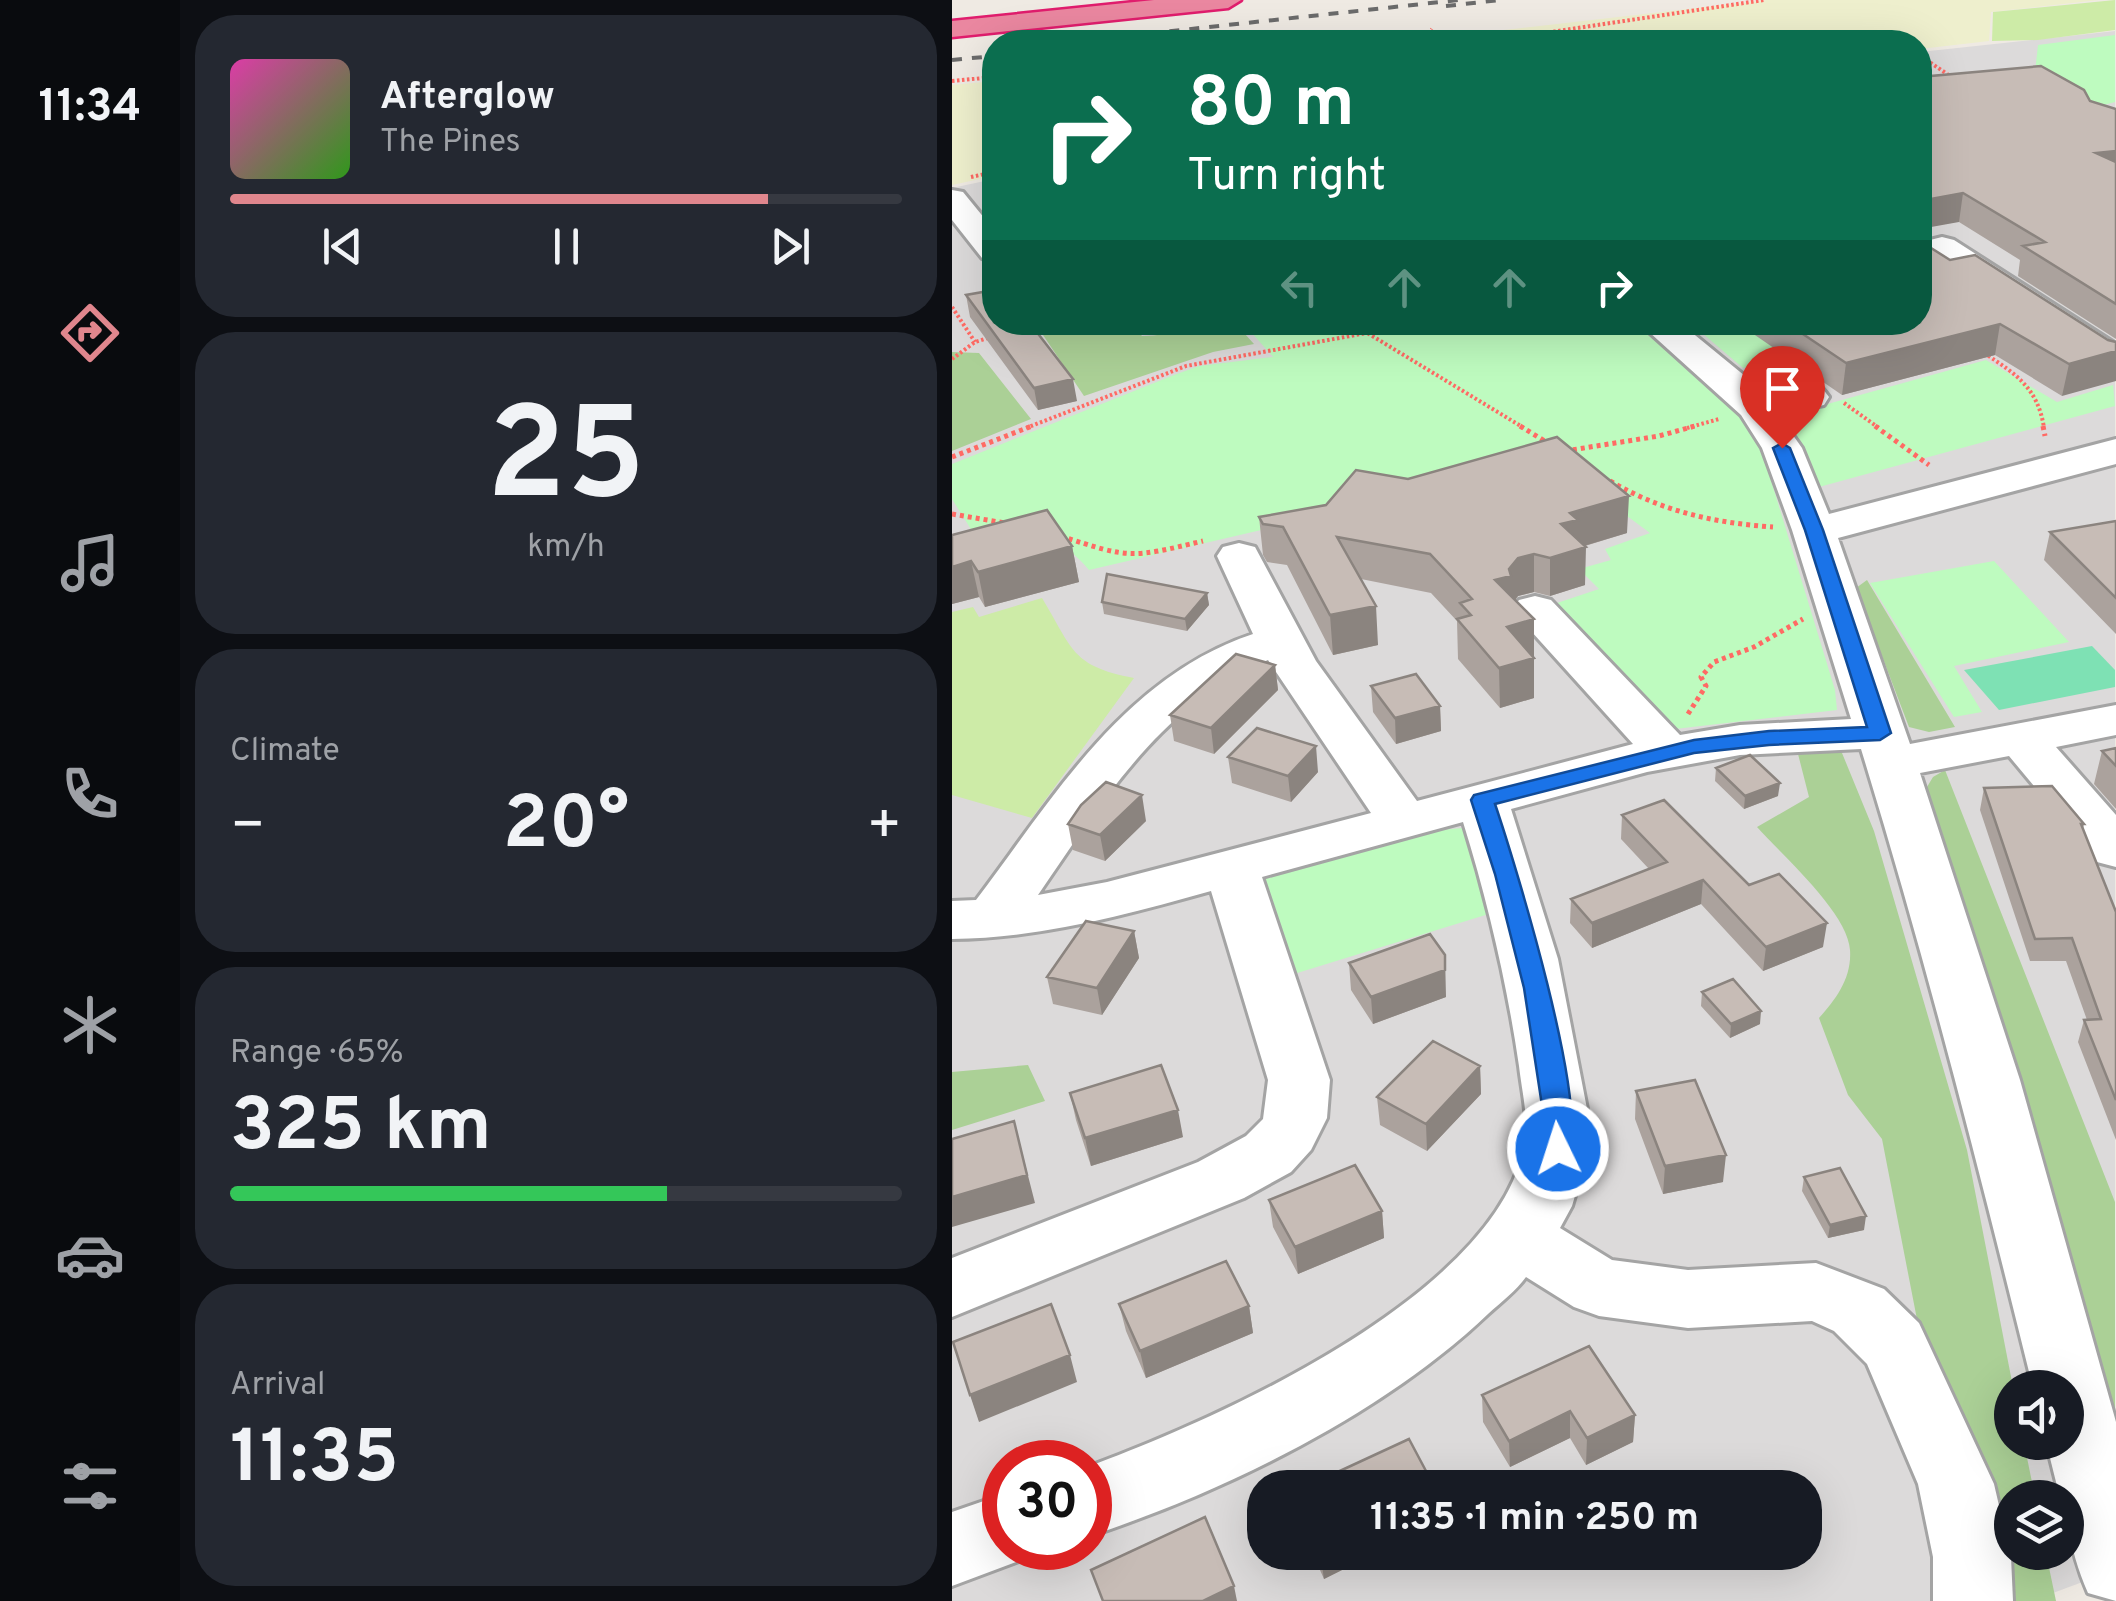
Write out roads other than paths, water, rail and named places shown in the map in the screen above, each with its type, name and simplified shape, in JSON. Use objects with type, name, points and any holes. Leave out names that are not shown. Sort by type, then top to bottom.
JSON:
[{"type":"highway","points":[[952,18],[1125,0]]},
{"type":"highway","points":[[952,29],[1228,0]]},
{"type":"street","points":[[961,196],[982,231]]},
{"type":"street","points":[[1942,248],[2116,360]]},
{"type":"street","points":[[1677,335],[1772,393],[1782,448],[1814,530],[1886,748],[1988,1080],[2116,1566]]},
{"type":"street","points":[[1814,530],[2012,459]]},
{"type":"street","points":[[1225,548],[1332,726],[1405,821]]},
{"type":"street","points":[[1536,610],[1665,749]]},
{"type":"street","points":[[972,920],[1140,727],[1182,687],[1238,654],[1278,641]]},
{"type":"street","points":[[972,920],[1057,912],[1665,749],[1740,740],[1886,748],[2021,738],[2116,720]]},
{"type":"street","points":[[2021,738],[2116,850]]},
{"type":"street","points":[[1112,1492],[1217,1448],[1308,1402],[1404,1344],[1470,1292],[1518,1237],[1547,1188],[1558,1149],[1537,988],[1507,874],[1482,800]]},
{"type":"street","points":[[952,1288],[1221,1180],[1262,1160],[1291,1135],[1300,1104],[1299,1080],[1231,868]]},
{"type":"street","points":[[1518,1237],[1599,1287],[1688,1299],[1816,1292],[1858,1310],[1894,1345],[1956,1484],[1972,1557],[1974,1601]]},
{"type":"street","points":[[952,1549],[982,1538]]},
{"type":"railway","points":[[1181,30],[1459,0]]},
{"type":"railway","points":[[1446,6],[1500,0]]},
{"type":"railway","points":[[952,60],[982,57]]}]
